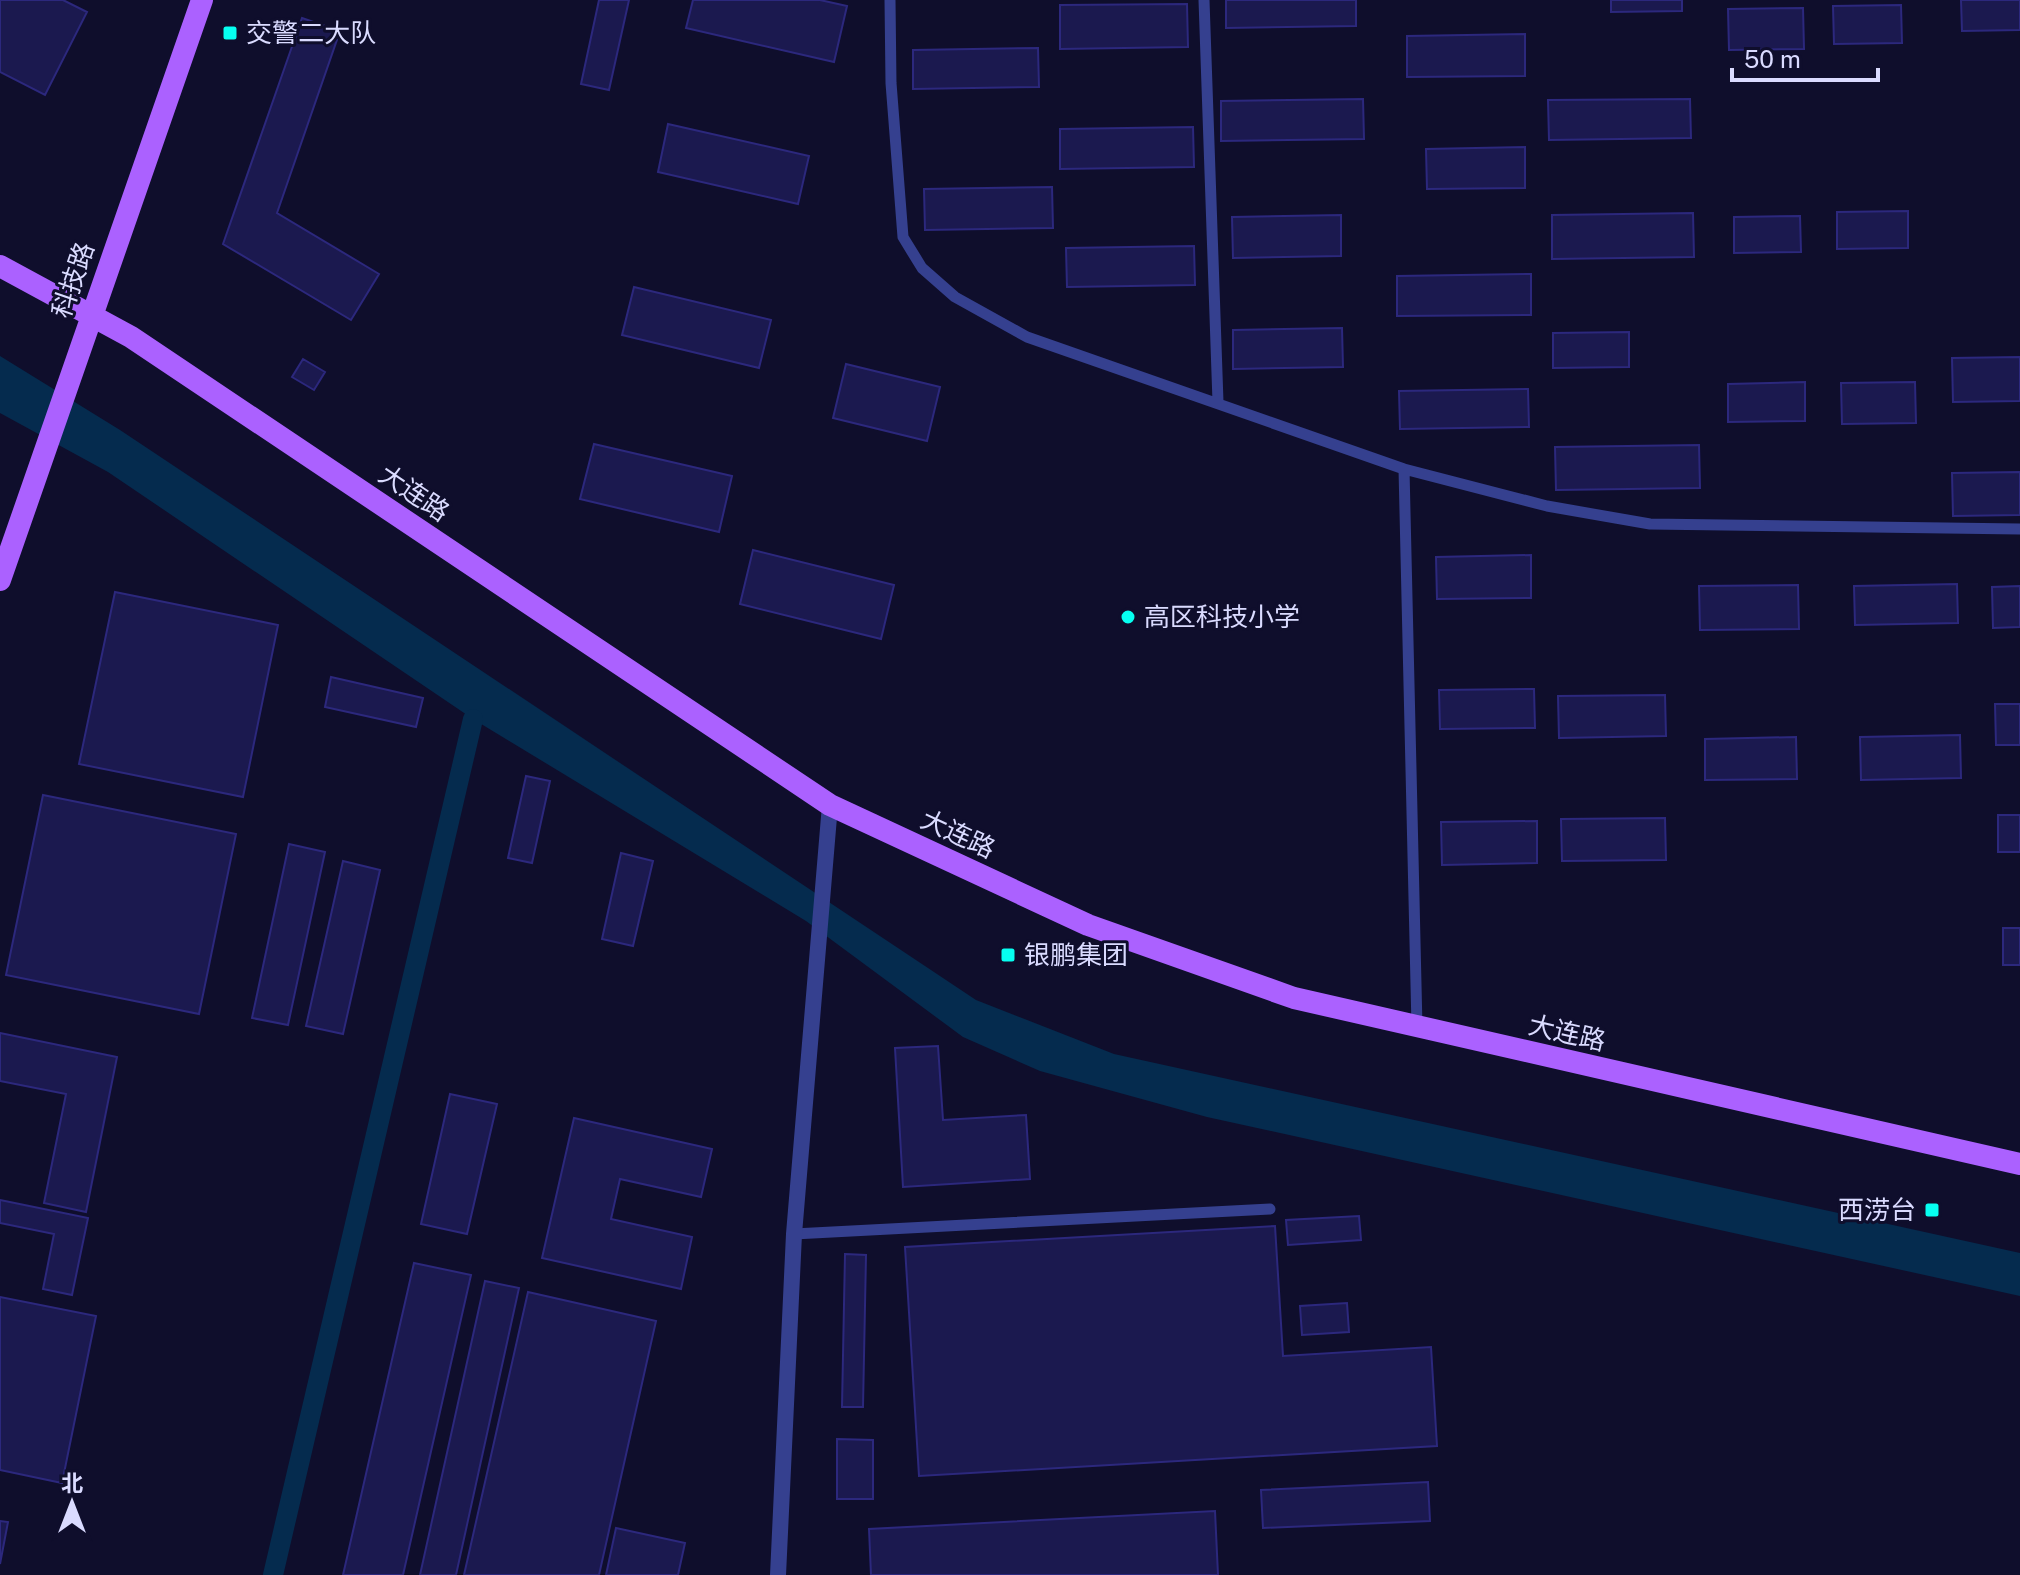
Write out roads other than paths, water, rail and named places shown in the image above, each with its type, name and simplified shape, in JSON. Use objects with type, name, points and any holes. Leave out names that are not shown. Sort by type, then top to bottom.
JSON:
[{"type":"main road","name":"科技路","points":[[0,580],[202,0]]},
{"type":"main road","name":"大连路","points":[[0,266],[91,313],[830,805],[1088,925],[1294,998],[2020,1164]]},
{"type":"street","points":[[778,1575],[794,1234],[821,881],[830,805]]},
{"type":"lane","points":[[890,0],[891,83],[903,237],[922,268],[955,297],[1027,337],[1404,469],[1547,506],[1650,524],[2020,529]]},
{"type":"lane","points":[[1204,0],[1218,402]]},
{"type":"lane","points":[[1404,469],[1417,1027]]},
{"type":"lane","points":[[794,1234],[1270,1209]]},
{"type":"water","points":[[0,356],[120,430],[976,1000],[1114,1054],[2020,1253],[2020,1296],[1207,1117],[1040,1071],[963,1037],[806,921],[473,719],[108,472],[0,413]]},
{"type":"waterway","points":[[273,1575],[473,719]]},
{"type":"place","name":"交警二大队","points":[[230,33]]},
{"type":"place","name":"高区科技小学","points":[[1128,617]]},
{"type":"place","name":"银鹏集团","points":[[1008,955]]},
{"type":"place","name":"西涝台","points":[[1932,1210]]}]
